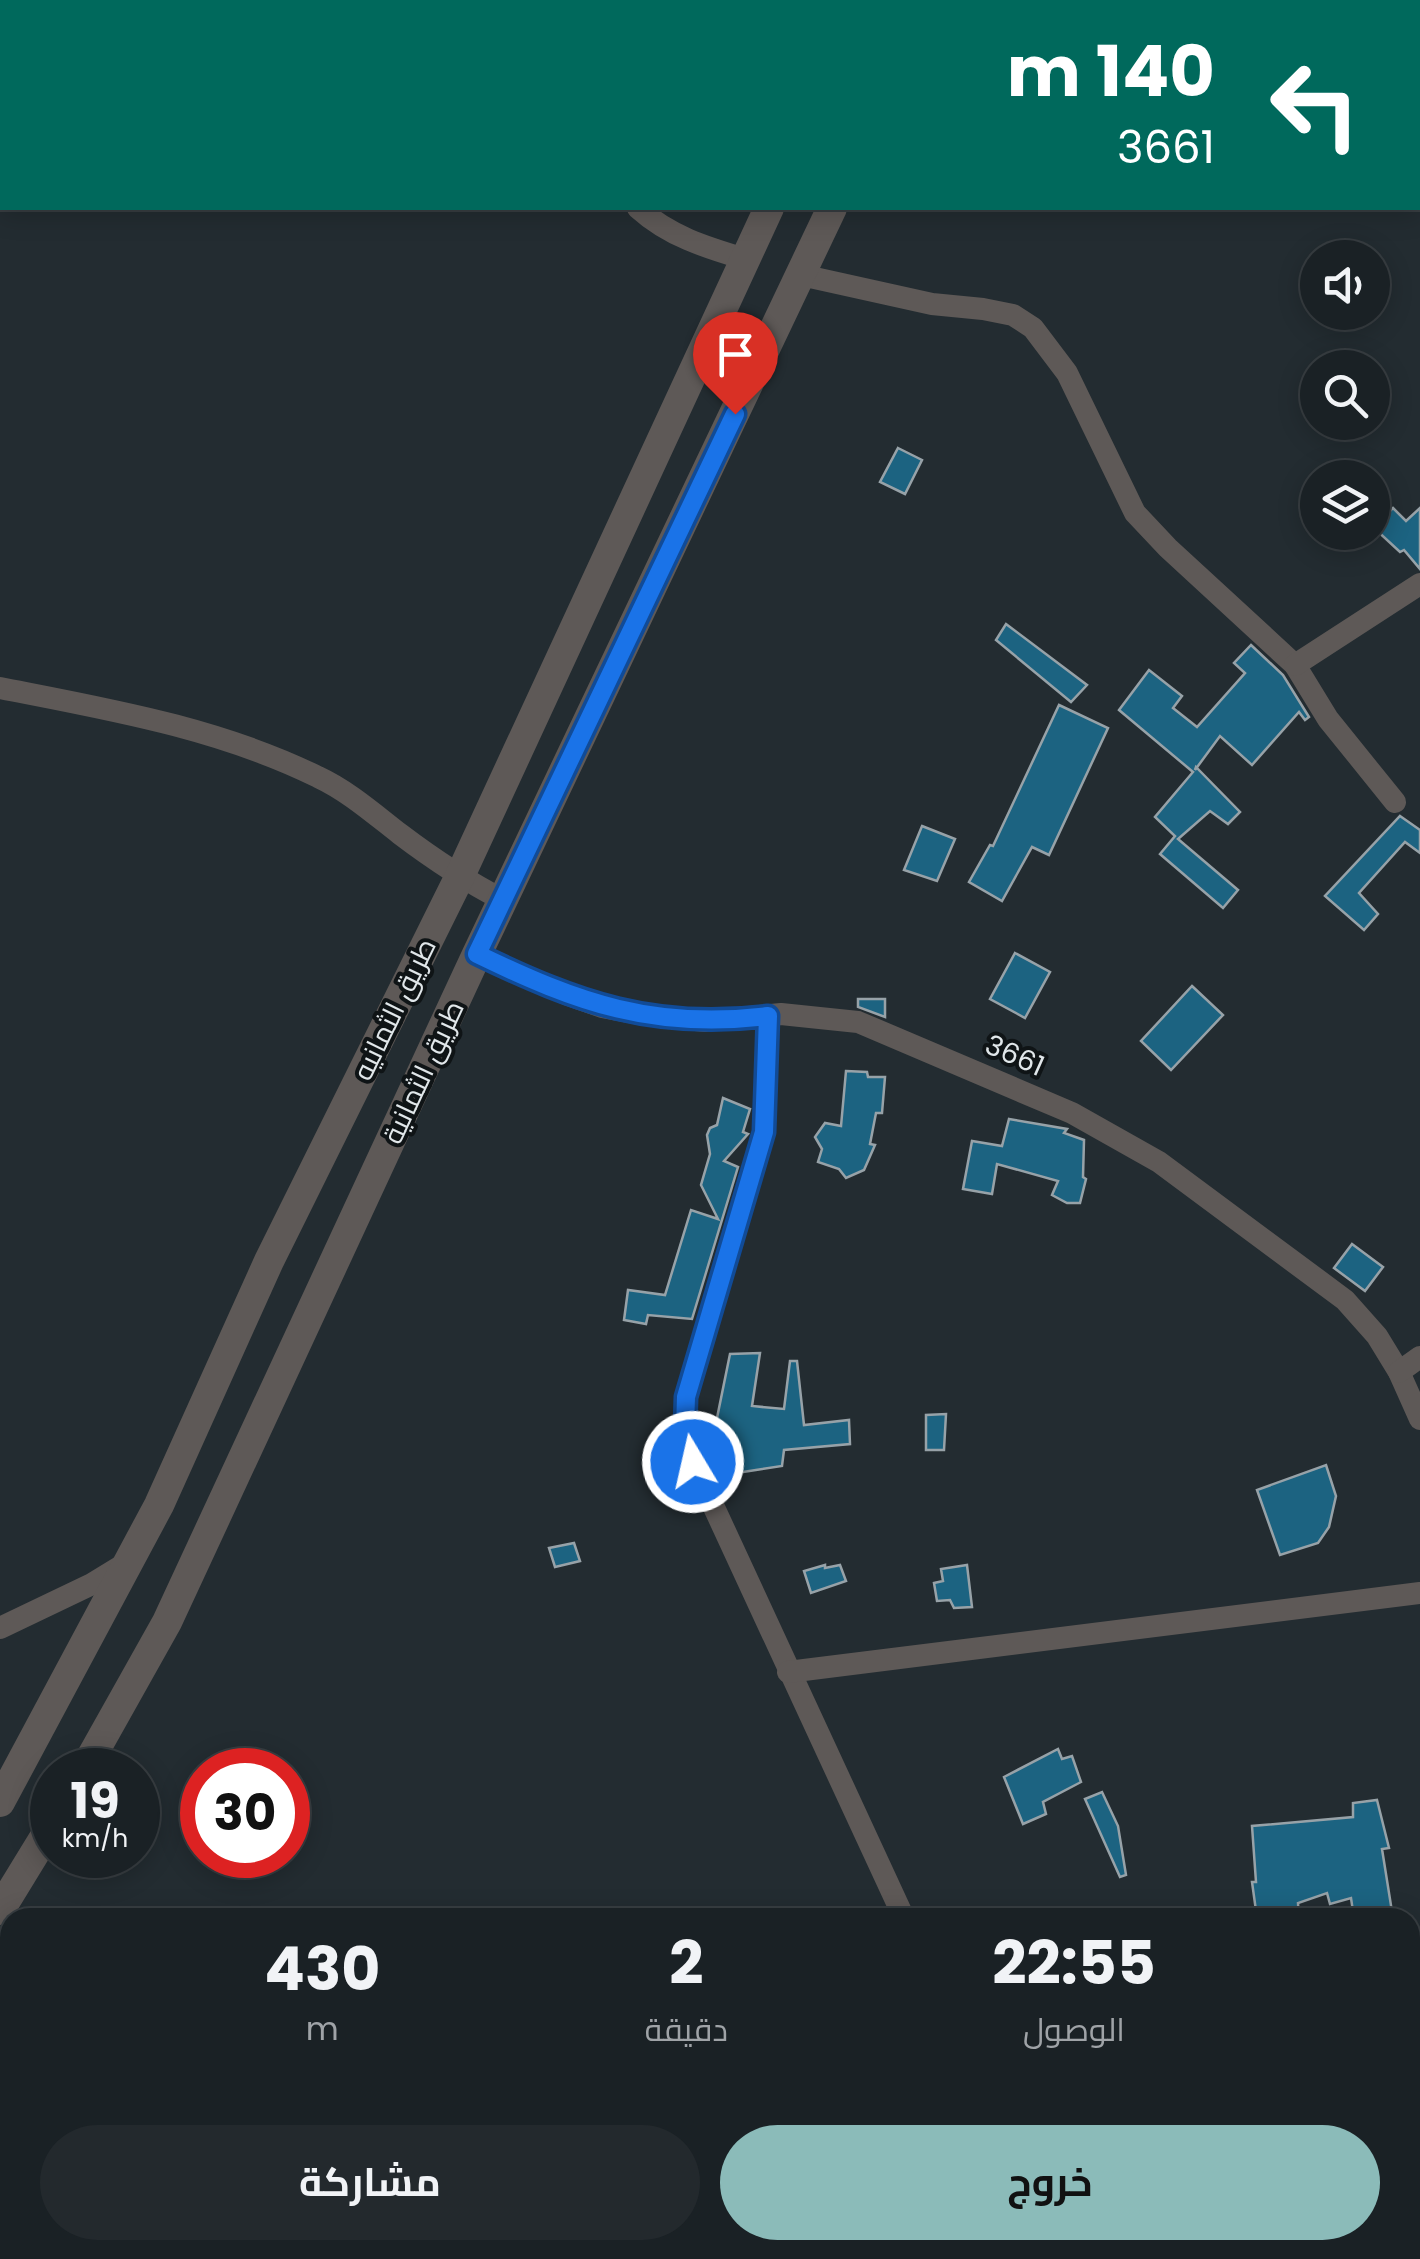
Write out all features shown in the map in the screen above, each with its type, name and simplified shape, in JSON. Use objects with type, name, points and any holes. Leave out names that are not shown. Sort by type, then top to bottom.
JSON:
[{"type":"street","points":[[640,210],[660,227],[707,248],[745,259]]},
{"type":"street","name":"طريق الثمانيه","points":[[0,1802],[159,1505],[270,1261],[460,878],[769,210]]},
{"type":"street","name":"طريق الثمانية","points":[[96,1748],[168,1622],[477,954],[831,210]]},
{"type":"street","points":[[801,275],[932,304],[983,308],[1012,315],[1033,328],[1067,373],[1135,512],[1168,548],[1295,665],[1328,719],[1395,802]]},
{"type":"street","points":[[1295,665],[1420,584]]},
{"type":"street","points":[[0,688],[146,718],[216,738],[318,776],[358,800],[460,878],[503,900]]},
{"type":"street","name":"3661","points":[[477,954],[602,1007],[705,1021],[781,1014],[858,1022],[954,1060],[1119,1137],[1200,1191],[1345,1300],[1377,1336],[1420,1419]]},
{"type":"street","points":[[768,1016],[764,1132],[686,1397],[685,1429],[693,1462],[899,1908]]},
{"type":"street","points":[[1399,1372],[1420,1357]]},
{"type":"street","points":[[0,1628],[92,1584],[128,1562]]},
{"type":"street","points":[[788,1672],[1420,1593]]},
{"type":"street","points":[[1,1908],[30,1862]]},
{"type":"building","points":[[898,448],[922,460],[905,494],[880,482]]},
{"type":"building","points":[[1393,508],[1406,521],[1420,508],[1420,569],[1404,550],[1400,552],[1390,543]]},
{"type":"building","points":[[1006,624],[1087,685],[1071,702],[996,640]]},
{"type":"building","points":[[1251,645],[1283,675],[1309,717],[1305,720],[1299,712],[1252,765],[1220,736],[1197,768],[1240,812],[1228,824],[1210,811],[1178,839],[1238,890],[1223,908],[1160,854],[1175,836],[1155,817],[1193,772],[1119,710],[1149,670],[1182,696],[1173,708],[1197,727],[1245,673],[1234,663]]},
{"type":"building","points":[[1059,705],[1108,728],[1049,855],[1032,847],[1002,901],[969,882],[990,845],[993,846]]},
{"type":"building","points":[[1400,816],[1420,830],[1420,853],[1405,842],[1359,893],[1378,914],[1364,930],[1325,896]]},
{"type":"building","points":[[922,826],[955,839],[937,881],[904,870]]},
{"type":"building","points":[[1015,953],[1050,972],[1025,1018],[990,999]]},
{"type":"building","points":[[1192,986],[1223,1015],[1171,1070],[1141,1041]]},
{"type":"building","points":[[858,999],[885,999],[885,1017],[858,1007]]},
{"type":"building","points":[[846,1071],[885,1077],[882,1113],[876,1113],[870,1144],[875,1145],[864,1170],[846,1178],[839,1169],[818,1162],[822,1149],[815,1137],[825,1123],[841,1126]]},
{"type":"building","points":[[723,1098],[750,1109],[743,1132],[748,1134],[724,1161],[738,1167],[692,1319],[648,1315],[646,1324],[624,1320],[628,1290],[665,1295],[691,1210],[718,1219],[701,1185],[710,1154],[707,1135],[717,1125]]},
{"type":"building","points":[[1009,1119],[1067,1129],[1064,1133],[1084,1140],[1086,1179],[1080,1203],[1067,1203],[1052,1195],[1058,1181],[997,1164],[992,1194],[963,1189],[972,1141],[1002,1146]]},
{"type":"building","points":[[1352,1244],[1383,1267],[1365,1291],[1334,1268]]},
{"type":"building","points":[[760,1353],[752,1406],[784,1409],[790,1361],[797,1361],[804,1425],[849,1420],[850,1444],[784,1450],[782,1466],[736,1473],[716,1423],[730,1354]]},
{"type":"building","points":[[946,1414],[944,1450],[926,1450],[926,1415]]},
{"type":"building","points":[[1326,1465],[1336,1496],[1329,1527],[1318,1543],[1280,1555],[1257,1490]]},
{"type":"building","points":[[574,1543],[580,1561],[555,1567],[549,1548]]},
{"type":"building","points":[[840,1565],[846,1581],[811,1593],[804,1571]]},
{"type":"building","points":[[967,1565],[972,1607],[954,1608],[950,1600],[937,1601],[934,1583],[943,1581],[941,1569]]},
{"type":"building","points":[[1058,1749],[1062,1759],[1072,1756],[1081,1782],[1043,1802],[1046,1814],[1023,1824],[1004,1777]]},
{"type":"building","points":[[1102,1792],[1118,1826],[1126,1875],[1120,1877],[1085,1799]]},
{"type":"building","points":[[1377,1800],[1389,1848],[1382,1849],[1391,1908],[1352,1908],[1351,1898],[1330,1904],[1327,1893],[1298,1903],[1298,1908],[1256,1908],[1252,1826],[1353,1817],[1353,1803]]},
{"type":"route","points":[[693,1462],[685,1429],[686,1397],[764,1132],[768,1016],[705,1021],[602,1007],[477,954],[735,414]]}]
